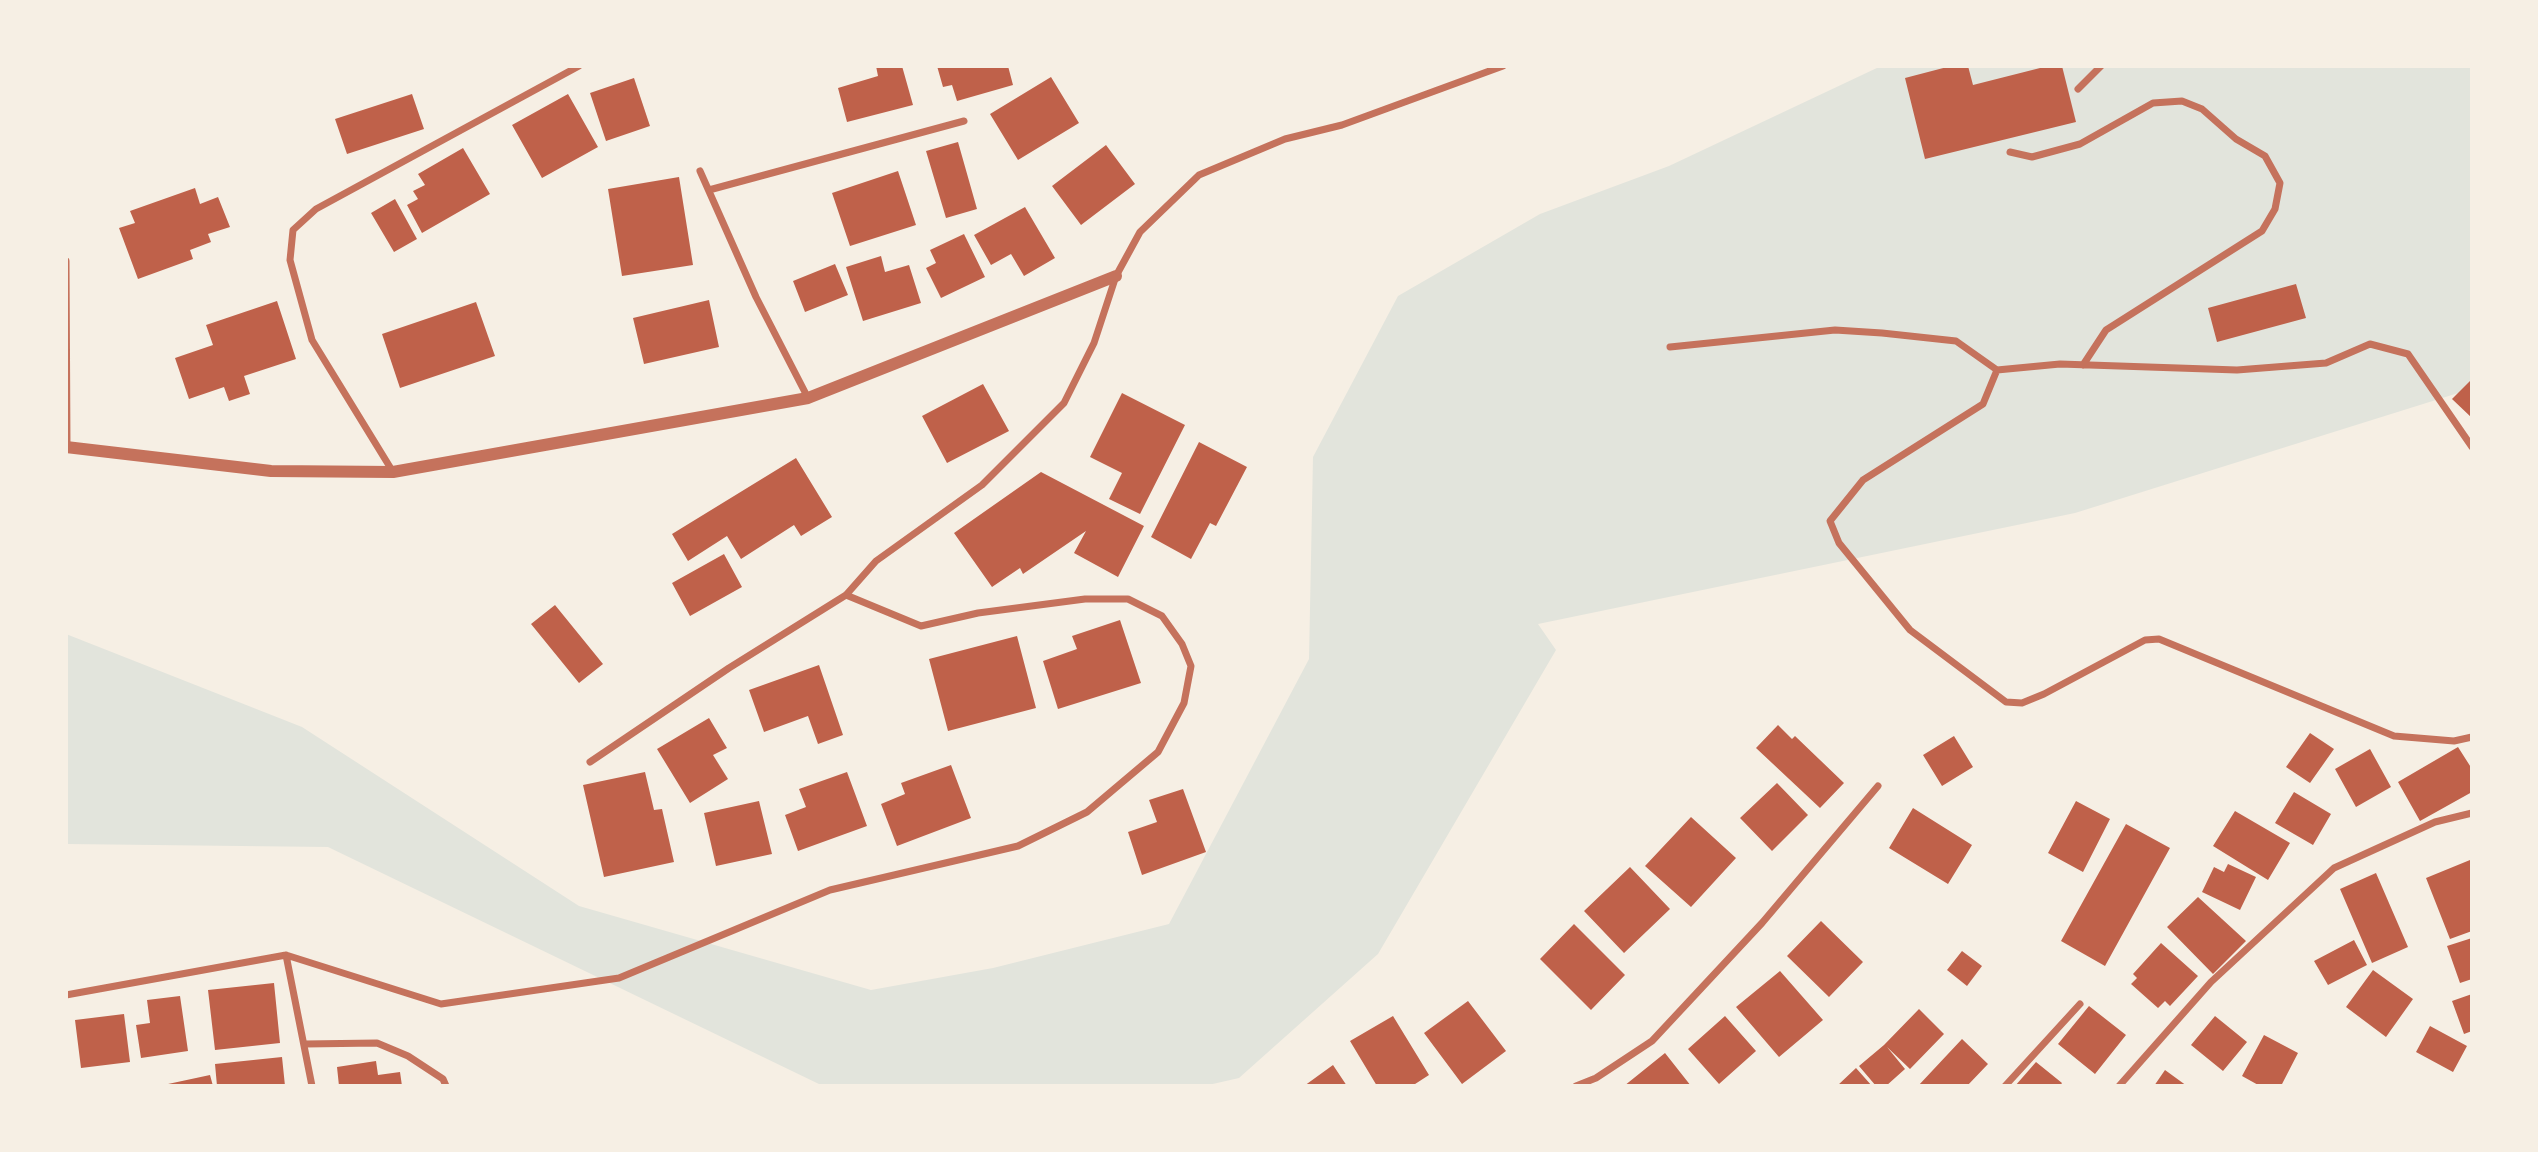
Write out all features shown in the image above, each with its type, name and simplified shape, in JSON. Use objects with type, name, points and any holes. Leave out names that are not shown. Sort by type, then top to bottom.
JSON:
[{"type":"street","points":[[393,472],[312,340],[290,260],[293,230],[316,209],[579,66]]},
{"type":"street","points":[[590,762],[729,668],[846,595],[876,561],[982,485],[1064,403],[1094,343],[1116,276],[1140,232],[1199,175],[1285,139],[1342,125],[1503,66]]},
{"type":"street","points":[[2078,89],[2101,66]]},
{"type":"street","points":[[2010,152],[2032,157],[2080,144],[2153,103],[2182,101],[2202,109],[2236,139],[2266,156],[2280,183],[2275,209],[2262,231],[2106,330],[2083,365]]},
{"type":"street","points":[[709,190],[964,121]]},
{"type":"street","points":[[700,171],[756,297],[808,398]]},
{"type":"street","points":[[66,261],[67,447],[271,471],[393,472],[808,398],[1116,276]]},
{"type":"street","points":[[1670,347],[1835,330],[1956,341],[1997,370],[2060,364],[2237,370],[2326,363],[2370,344],[2408,354],[2472,447]]},
{"type":"street","points":[[1997,370],[1983,404],[1863,480],[1830,522],[1839,543],[1910,629],[2006,702],[2022,704],[2144,640],[2160,639],[2394,736],[2454,741],[2472,737]]},
{"type":"street","points":[[66,995],[286,955],[441,1004],[619,978],[830,890],[1018,846],[1087,812],[1158,751],[1184,703],[1191,666],[1182,644],[1162,616],[1128,599],[1086,599],[978,613],[921,626],[846,595]]},
{"type":"street","points":[[1576,1086],[1596,1078],[1652,1041],[1762,923],[1878,786]]},
{"type":"street","points":[[2119,1086],[2211,982],[2334,868],[2435,822],[2472,813]]},
{"type":"street","points":[[286,955],[306,1044],[312,1086]]},
{"type":"street","points":[[2005,1086],[2080,1004]]},
{"type":"street","points":[[306,1044],[377,1044],[408,1056],[443,1079],[446,1086]]},
{"type":"shaded area","points":[[1879,67],[2471,67],[2471,389],[2075,513],[1538,624],[1556,650],[1378,954],[1239,1078],[1204,1086],[821,1085],[328,847],[67,844],[66,634],[302,727],[579,906],[871,990],[993,968],[1169,924],[1309,659],[1313,457],[1398,296],[1540,214],[1669,166]]},
{"type":"building","points":[[876,66],[902,66],[913,105],[847,122],[838,88],[878,76]]},
{"type":"building","points":[[937,66],[1008,66],[1013,85],[957,101],[952,85],[943,87]]},
{"type":"building","points":[[1951,66],[1968,66],[1973,85],[2048,66],[2062,66],[2076,122],[1925,159],[1905,78]]},
{"type":"building","points":[[1051,77],[1079,123],[1018,160],[990,114]]},
{"type":"building","points":[[634,78],[650,126],[606,141],[590,93]]},
{"type":"building","points":[[412,94],[424,129],[347,154],[335,119]]},
{"type":"building","points":[[568,94],[598,147],[542,178],[512,125]]},
{"type":"building","points":[[958,142],[977,209],[946,218],[926,151]]},
{"type":"building","points":[[1106,145],[1135,184],[1081,225],[1052,186]]},
{"type":"building","points":[[463,148],[490,194],[422,233],[407,205],[418,199],[413,191],[425,185],[418,174]]},
{"type":"building","points":[[898,171],[916,225],[850,246],[832,193]]},
{"type":"building","points":[[679,177],[693,265],[622,276],[608,189]]},
{"type":"building","points":[[195,188],[200,204],[218,197],[230,227],[208,234],[211,242],[190,250],[193,259],[138,279],[119,228],[135,223],[130,211]]},
{"type":"building","points":[[395,199],[417,239],[394,252],[371,213]]},
{"type":"building","points":[[1025,207],[1055,258],[1024,276],[1011,254],[991,265],[974,235]]},
{"type":"building","points":[[964,234],[985,277],[941,298],[926,268],[936,263],[930,250]]},
{"type":"building","points":[[881,256],[885,272],[909,265],[921,303],[863,321],[846,267]]},
{"type":"building","points":[[835,264],[848,295],[805,312],[793,281]]},
{"type":"building","points":[[2296,284],[2306,318],[2217,342],[2208,308]]},
{"type":"building","points":[[709,300],[719,347],[644,364],[633,318]]},
{"type":"building","points":[[277,301],[296,359],[244,376],[250,394],[229,401],[224,387],[189,399],[175,358],[213,345],[206,325]]},
{"type":"building","points":[[476,302],[495,356],[400,388],[382,334]]},
{"type":"building","points":[[2472,379],[2472,418],[2452,399]]},
{"type":"building","points":[[983,384],[1009,431],[947,463],[922,416]]},
{"type":"building","points":[[1122,393],[1185,425],[1140,514],[1109,499],[1122,473],[1090,457]]},
{"type":"building","points":[[1199,442],[1247,467],[1216,526],[1210,523],[1191,559],[1151,537]]},
{"type":"building","points":[[796,458],[832,517],[801,536],[794,525],[741,559],[727,536],[688,561],[672,534]]},
{"type":"building","points":[[1041,472],[1144,526],[1118,577],[1074,553],[1086,531],[1023,574],[1020,568],[992,587],[954,533]]},
{"type":"building","points":[[724,554],[742,587],[690,616],[672,583]]},
{"type":"building","points":[[555,605],[603,664],[579,683],[531,624]]},
{"type":"building","points":[[1120,620],[1141,683],[1058,709],[1043,661],[1077,649],[1072,636]]},
{"type":"building","points":[[1017,636],[1036,708],[948,731],[929,659]]},
{"type":"building","points":[[819,665],[843,735],[818,744],[808,716],[764,732],[749,690]]},
{"type":"building","points":[[709,718],[727,748],[713,755],[728,779],[690,803],[657,749]]},
{"type":"building","points":[[1778,725],[1792,739],[1795,736],[1844,783],[1820,808],[1756,748]]},
{"type":"building","points":[[2310,733],[2334,749],[2310,783],[2286,767]]},
{"type":"building","points":[[1954,736],[1973,767],[1942,786],[1923,755]]},
{"type":"building","points":[[2458,747],[2472,769],[2472,792],[2420,821],[2398,782]]},
{"type":"building","points":[[2370,749],[2391,787],[2356,807],[2335,769]]},
{"type":"building","points":[[951,765],[971,818],[897,846],[881,804],[905,794],[901,783]]},
{"type":"building","points":[[645,772],[654,810],[662,809],[674,862],[604,877],[583,785]]},
{"type":"building","points":[[847,772],[867,826],[798,851],[785,815],[806,807],[799,789]]},
{"type":"building","points":[[1777,783],[1808,815],[1772,851],[1740,818]]},
{"type":"building","points":[[1183,789],[1206,852],[1142,875],[1128,832],[1157,822],[1149,800]]},
{"type":"building","points":[[2294,792],[2331,814],[2313,845],[2275,823]]},
{"type":"building","points":[[759,801],[772,854],[716,866],[704,813]]},
{"type":"building","points":[[2076,801],[2110,819],[2083,872],[2048,853]]},
{"type":"building","points":[[1913,808],[1972,845],[1948,884],[1889,848]]},
{"type":"building","points":[[2235,811],[2290,843],[2268,880],[2213,846]]},
{"type":"building","points":[[1691,817],[1736,858],[1691,907],[1645,866]]},
{"type":"building","points":[[2126,824],[2170,848],[2105,966],[2061,941]]},
{"type":"building","points":[[2470,860],[2472,931],[2450,939],[2426,878]]},
{"type":"building","points":[[2228,864],[2256,877],[2240,910],[2202,892],[2214,867],[2224,872]]},
{"type":"building","points":[[1630,867],[1670,909],[1624,953],[1584,911]]},
{"type":"building","points":[[2376,873],[2408,947],[2372,963],[2340,889]]},
{"type":"building","points":[[2198,897],[2246,941],[2213,974],[2167,927]]},
{"type":"building","points":[[1821,921],[1863,962],[1829,997],[1787,956]]},
{"type":"building","points":[[1574,924],[1625,975],[1591,1010],[1540,959]]},
{"type":"building","points":[[2472,938],[2472,979],[2460,983],[2447,946]]},
{"type":"building","points":[[2354,940],[2367,965],[2328,985],[2314,961]]},
{"type":"building","points":[[2161,943],[2198,976],[2170,1006],[2165,1001],[2158,1008],[2131,984],[2137,978],[2133,974]]},
{"type":"building","points":[[1962,951],[1982,966],[1967,986],[1947,970]]},
{"type":"building","points":[[2373,970],[2413,999],[2386,1037],[2346,1007]]},
{"type":"building","points":[[1780,971],[1823,1020],[1779,1057],[1736,1007]]},
{"type":"building","points":[[274,983],[280,1043],[215,1050],[208,990]]},
{"type":"building","points":[[2472,994],[2472,1031],[2464,1034],[2452,1001]]},
{"type":"building","points":[[180,996],[188,1051],[141,1058],[136,1025],[150,1023],[147,1000]]},
{"type":"building","points":[[1468,1001],[1506,1051],[1462,1084],[1424,1033]]},
{"type":"building","points":[[2089,1006],[2126,1035],[2095,1074],[2058,1044]]},
{"type":"building","points":[[1919,1009],[1944,1034],[1910,1069],[1887,1047],[1905,1069],[1886,1086],[1876,1086],[1859,1066]]},
{"type":"building","points":[[124,1014],[130,1062],[81,1068],[75,1020]]},
{"type":"building","points":[[1393,1016],[1429,1075],[1412,1086],[1377,1086],[1350,1041]]},
{"type":"building","points":[[1725,1016],[1756,1051],[1719,1084],[1688,1049]]},
{"type":"building","points":[[2215,1016],[2247,1042],[2223,1071],[2191,1045]]},
{"type":"building","points":[[2430,1026],[2467,1046],[2453,1072],[2416,1052]]},
{"type":"building","points":[[2264,1035],[2298,1053],[2281,1086],[2260,1086],[2242,1076]]},
{"type":"building","points":[[1962,1039],[1988,1064],[1967,1086],[1918,1086]]},
{"type":"building","points":[[1665,1053],[1691,1086],[1624,1086]]},
{"type":"building","points":[[282,1057],[285,1086],[217,1086],[215,1064]]},
{"type":"building","points":[[376,1061],[378,1075],[400,1072],[402,1086],[339,1086],[337,1067]]},
{"type":"building","points":[[2036,1062],[2062,1083],[2060,1086],[2015,1086]]},
{"type":"building","points":[[1333,1065],[1347,1086],[1304,1086]]},
{"type":"building","points":[[1856,1068],[1872,1086],[1837,1086]]},
{"type":"building","points":[[2165,1070],[2187,1086],[2154,1086]]},
{"type":"building","points":[[210,1075],[213,1086],[168,1084]]}]
